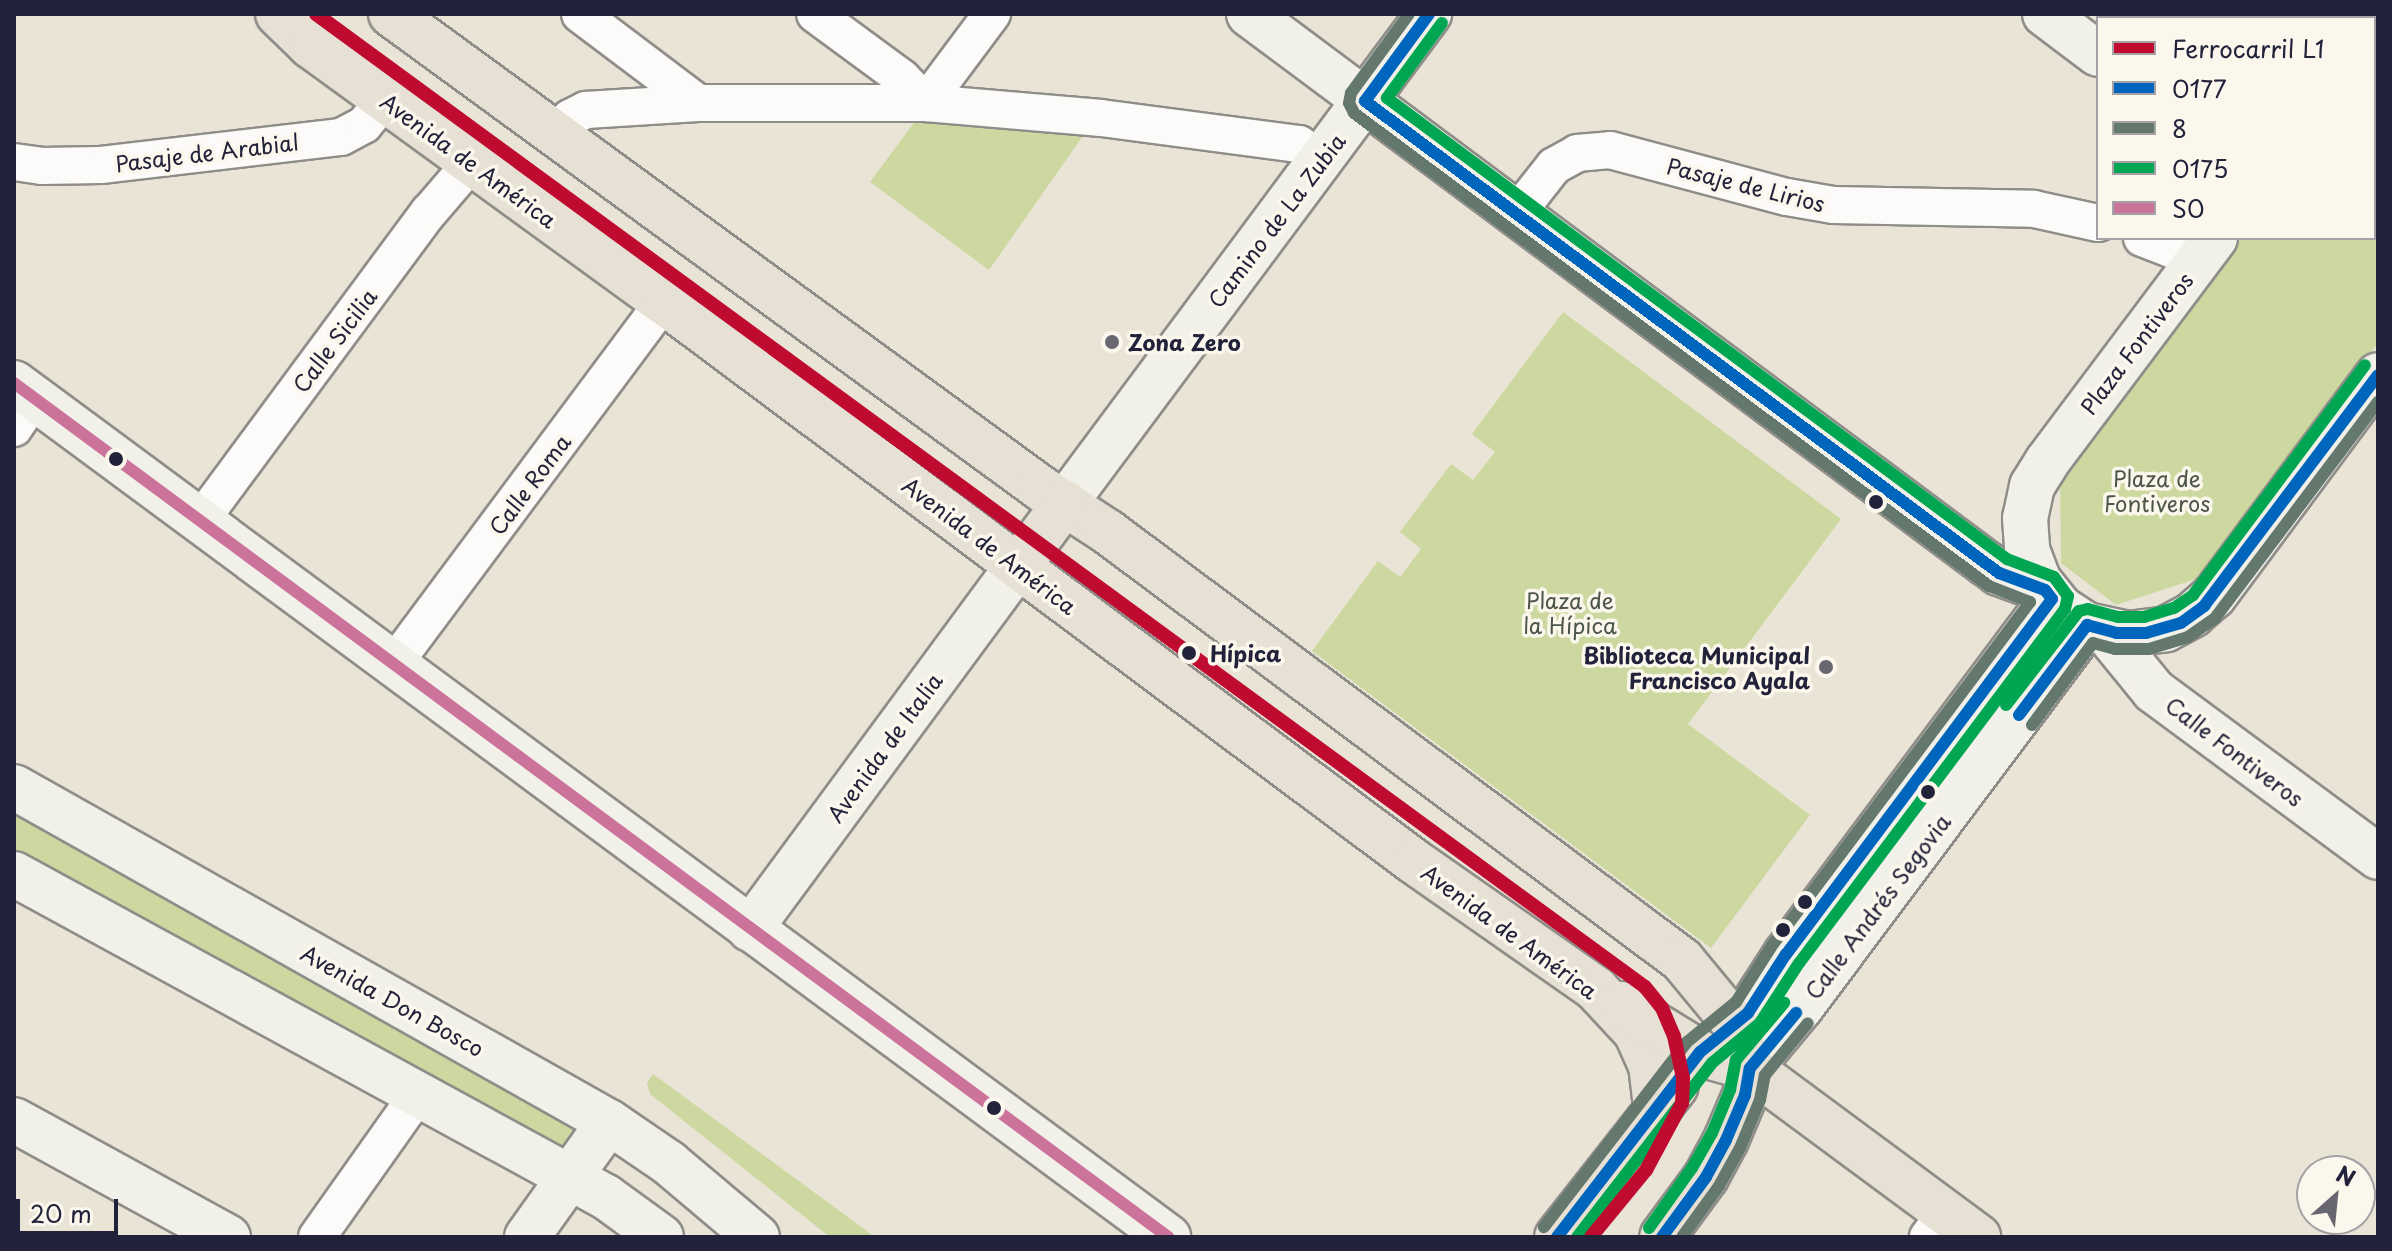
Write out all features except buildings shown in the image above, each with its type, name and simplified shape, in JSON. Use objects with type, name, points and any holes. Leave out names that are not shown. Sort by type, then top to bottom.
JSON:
[{"type":"main road","name":"Avenida de América","points":[[278,14],[311,46],[664,302],[1412,860],[1596,989],[1636,1032],[1651,1065],[1656,1107]]},
{"type":"main road","points":[[391,14],[1065,503],[1682,960],[1723,1008],[1750,1068]]},
{"type":"main road","points":[[1249,14],[1999,573],[2048,595],[2096,628],[2128,634],[2166,629],[2204,606],[2378,375]]},
{"type":"main road","name":"Camino de La Zubia","points":[[1065,503],[1429,14]]},
{"type":"main road","points":[[2045,14],[2096,52]]},
{"type":"main road","name":"Plaza Fontiveros","points":[[2048,595],[2033,570],[2024,530],[2032,486],[2207,249]]},
{"type":"main road","points":[[21,403],[200,521],[1168,1237]]},
{"type":"main road","points":[[1018,566],[1065,503]]},
{"type":"main road","name":"Avenida de Italia","points":[[750,929],[1018,566]]},
{"type":"main road","name":"Calle Andrés Segovia","points":[[1557,1237],[1632,1143],[1656,1107],[1683,1078],[1723,1008],[1748,1013],[1766,981],[2048,595]]},
{"type":"main road","name":"Calle Andrés Segovia","points":[[1662,1237],[1706,1177],[1726,1140],[1745,1095],[1750,1068],[2096,628]]},
{"type":"main road","name":"Calle Fontiveros","points":[[2096,628],[2154,691],[2378,857]]},
{"type":"main road","name":"Avenida Don Bosco","points":[[14,787],[609,1122],[669,1163],[757,1237]]},
{"type":"main road","points":[[14,874],[606,1197],[661,1237]]},
{"type":"main road","points":[[1596,989],[1700,1052],[1750,1068],[1950,1229]]},
{"type":"main road","points":[[14,1120],[228,1237]]},
{"type":"main road","points":[[527,1237],[609,1122]]},
{"type":"street","points":[[580,14],[698,103]]},
{"type":"street","points":[[815,14],[902,78],[932,94]]},
{"type":"street","points":[[932,94],[992,14]]},
{"type":"street","points":[[557,137],[570,118],[586,110],[932,94],[1299,144],[1320,160]]},
{"type":"street","name":"Pasaje de Arabial","points":[[14,162],[42,166],[101,165],[341,137],[364,125],[385,99]]},
{"type":"street","name":"Pasaje de Lirios","points":[[1517,213],[1554,166],[1577,153],[1610,150],[1787,197],[1833,205],[2034,209],[2096,223]]},
{"type":"street","name":"Calle Sicilia","points":[[200,521],[429,212],[472,162]]},
{"type":"street","points":[[2154,240],[2207,249]]},
{"type":"street","name":"Calle Roma","points":[[393,665],[664,302]]},
{"type":"street","points":[[317,1237],[417,1096]]},
{"type":"green space","points":[[916,120],[1087,130],[989,270],[870,182]]},
{"type":"green space","name":"Plaza de Fontiveros","points":[[2376,228],[2378,229],[2378,343],[2205,576],[2116,605],[2061,563],[2060,468],[2231,240],[2376,240]]},
{"type":"green space","name":"Plaza de la Hípica","points":[[1563,312],[1841,519],[1688,724],[1810,815],[1711,948],[1312,651],[1378,561],[1400,577],[1421,549],[1400,532],[1451,464],[1473,480],[1495,452],[1472,434]]},
{"type":"green space","points":[[14,803],[587,1124],[575,1160],[14,856]]},
{"type":"green space","points":[[653,1074],[875,1237],[830,1237],[650,1094],[647,1083]]},
{"type":"rail line","name":"L1","points":[[316,14],[1645,987],[1662,1008],[1674,1036],[1683,1078],[1682,1103],[1646,1170],[1591,1237]]},
{"type":"transit line","name":"8","points":[[1409,14],[1351,93],[1349,103],[1354,113],[1989,586],[2030,602],[1773,944],[1736,1002],[1687,1042],[1544,1227]]},
{"type":"transit line","name":"0177","points":[[1429,14],[1365,101],[1999,573],[2045,590],[2052,599],[1786,954],[1748,1013],[1700,1052],[1557,1237]]},
{"type":"transit line","name":"0175","points":[[1442,23],[1387,98],[2007,559],[2054,577],[2068,596],[2065,609],[1799,963],[1760,1023],[1712,1063],[1577,1237]]},
{"type":"transit line","name":"0175","points":[[2006,705],[2079,611],[2088,609],[2118,617],[2144,617],[2174,608],[2193,595],[2365,365]]},
{"type":"transit line","name":"0177","points":[[2019,715],[2087,625],[2116,633],[2146,633],[2181,623],[2204,606],[2378,375]]},
{"type":"transit line","name":"S0","points":[[14,383],[1168,1237]]},
{"type":"transit line","name":"8","points":[[2032,725],[2093,643],[2115,649],[2149,649],[2188,637],[2215,618],[2378,402]]},
{"type":"transit line","name":"0175","points":[[1649,1228],[1692,1168],[1712,1133],[1730,1090],[1736,1060],[1784,1003]]},
{"type":"transit line","name":"0177","points":[[1662,1237],[1706,1177],[1726,1140],[1745,1095],[1750,1068],[1796,1013]]},
{"type":"transit line","name":"8","points":[[1682,1237],[1719,1186],[1740,1148],[1760,1100],[1765,1075],[1808,1023]]},
{"type":"place","name":"Zona Zero","points":[[1112,342]]},
{"type":"place","name":"Hípica","points":[[1189,653]]},
{"type":"place","name":"Biblioteca Municipal Francisco Ayala","points":[[1826,667]]}]
